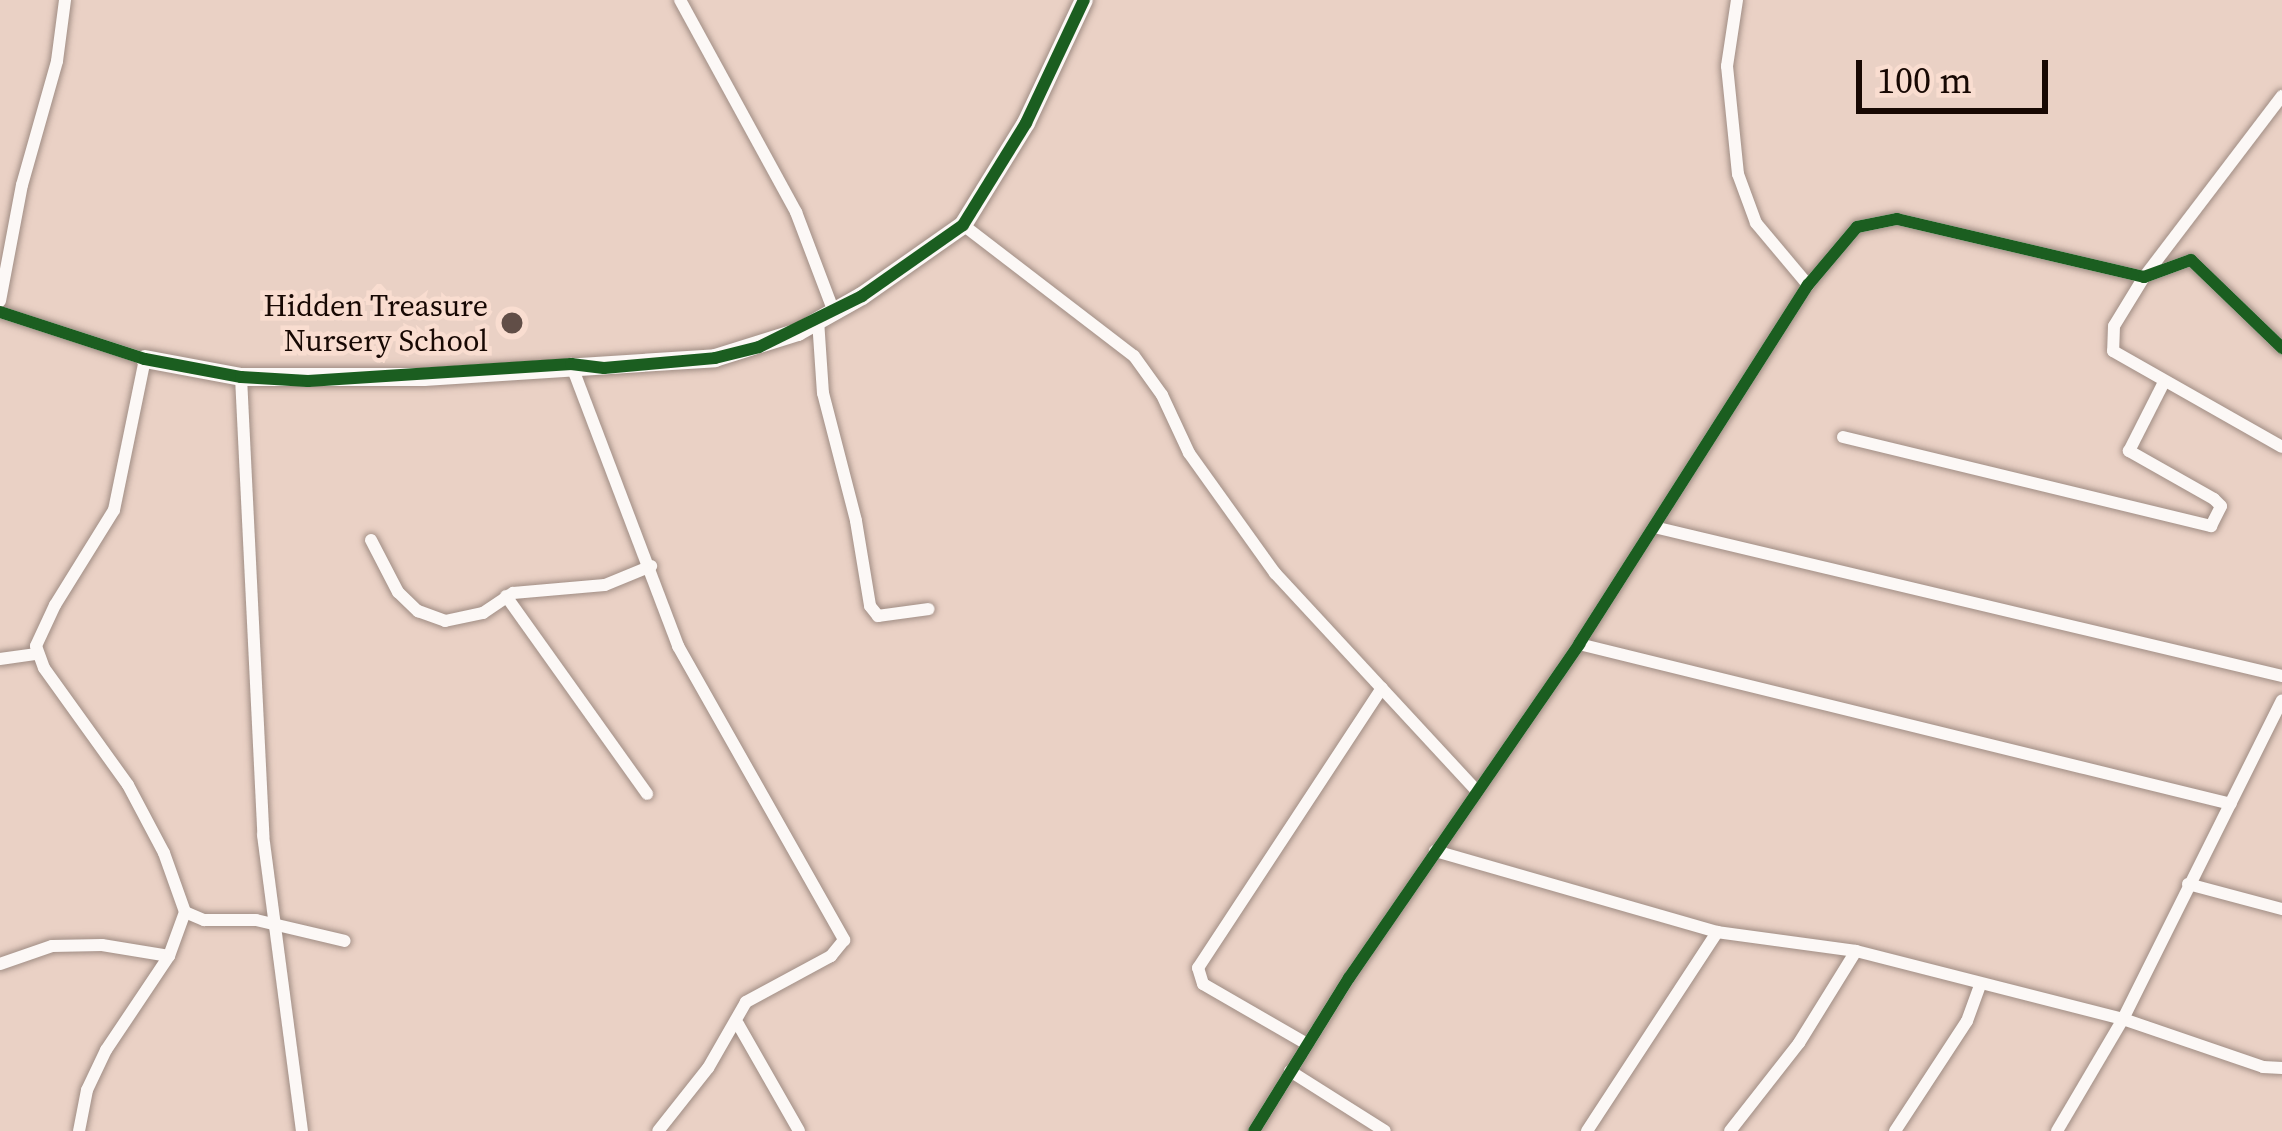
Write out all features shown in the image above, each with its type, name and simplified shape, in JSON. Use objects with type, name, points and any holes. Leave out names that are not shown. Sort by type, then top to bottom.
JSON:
[{"type":"street","points":[[0,301],[22,185],[57,61],[65,0]]},
{"type":"street","points":[[680,0],[796,212],[826,316],[823,393],[870,606],[878,616],[928,609]]},
{"type":"street","points":[[0,312],[145,359],[241,377],[424,377],[571,364],[604,368],[715,358],[759,346],[826,316],[963,225],[1026,123],[1084,0]]},
{"type":"street","points":[[1737,0],[1727,67],[1738,174],[1756,223],[1808,285]]},
{"type":"street","points":[[2282,96],[2144,278],[2114,326],[2113,351],[2282,447]]},
{"type":"street","points":[[1255,1131],[1435,851],[1579,644],[1808,285],[1846,236],[1875,219],[1943,228],[2144,278],[2191,260],[2282,349]]},
{"type":"street","points":[[963,225],[1134,356],[1162,395],[1189,453],[1275,573],[1476,790]]},
{"type":"street","points":[[79,1131],[87,1090],[106,1049],[169,956],[184,911],[164,853],[128,784],[37,654],[38,636],[55,604],[115,510],[145,359]]},
{"type":"street","points":[[571,364],[625,514],[651,566],[677,646],[844,940],[832,956],[746,1002],[738,1024],[658,1131]]},
{"type":"street","points":[[241,377],[261,813],[302,1131]]},
{"type":"street","points":[[1844,436],[2211,526],[2221,506],[2143,464],[2129,451],[2164,382]]},
{"type":"street","points":[[1654,527],[2282,676]]},
{"type":"street","points":[[371,540],[398,592],[432,620],[483,613],[506,596],[605,585],[651,566]]},
{"type":"street","points":[[506,596],[647,794]]},
{"type":"street","points":[[1579,644],[2231,804]]},
{"type":"street","points":[[0,659],[37,654]]},
{"type":"street","points":[[1307,1044],[1203,984],[1198,968],[1382,688]]},
{"type":"street","points":[[2057,1131],[2123,1019],[2282,700]]},
{"type":"street","points":[[1435,851],[1717,932],[1856,951],[2123,1019],[2263,1067],[2282,1068]]},
{"type":"street","points":[[2188,884],[2282,910]]},
{"type":"street","points":[[184,911],[204,920],[256,920],[345,941]]},
{"type":"street","points":[[1587,1131],[1717,932]]},
{"type":"street","points":[[0,964],[52,946],[102,945],[169,956]]},
{"type":"street","points":[[1730,1131],[1799,1043],[1856,951]]},
{"type":"street","points":[[1895,1131],[1967,1021],[1979,986]]},
{"type":"street","points":[[738,1024],[800,1131]]},
{"type":"street","points":[[1290,1071],[1385,1131]]},
{"type":"cycle path","points":[[0,312],[145,359],[241,377],[308,381],[571,364],[604,368],[715,358],[759,347],[862,296],[963,225],[1026,123],[1084,0]]},
{"type":"cycle path","points":[[1254,1131],[1349,978],[1579,644],[1808,285],[1857,227],[1897,219],[2144,277],[2191,260],[2282,348]]},
{"type":"place","name":"Hidden Treasure Nursery School","points":[[512,323]]}]
